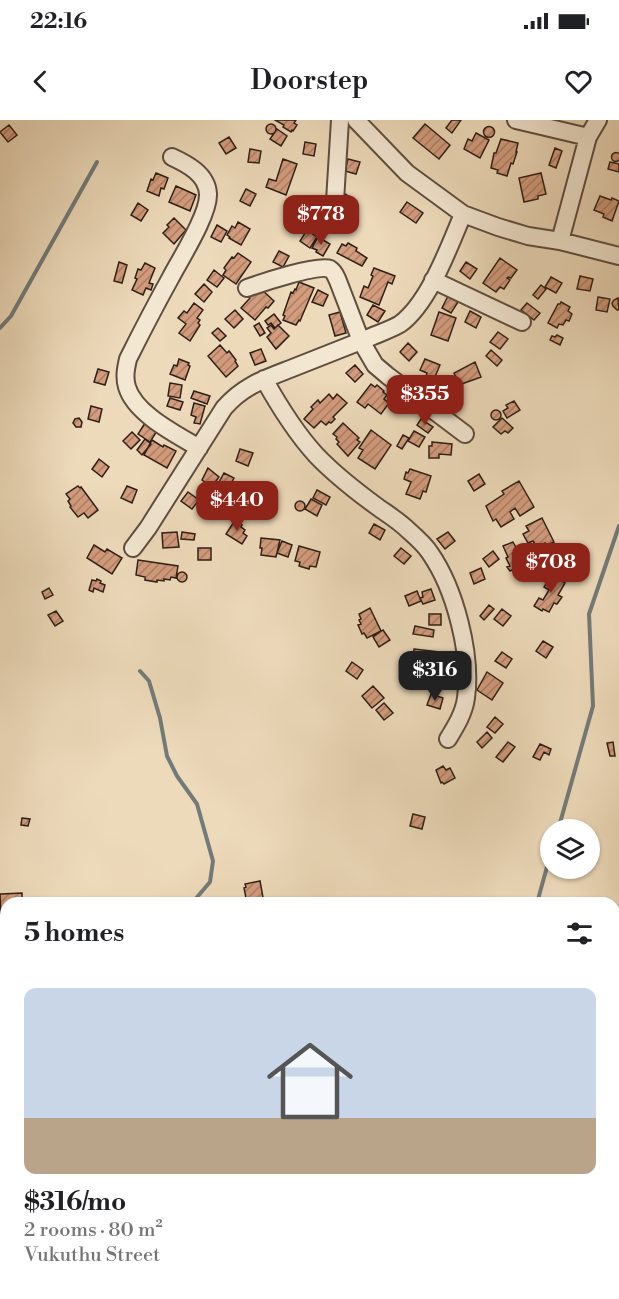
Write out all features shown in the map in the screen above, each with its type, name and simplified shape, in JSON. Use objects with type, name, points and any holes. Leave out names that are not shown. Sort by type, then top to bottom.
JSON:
[{"type":"street","points":[[335,201],[340,120]]},
{"type":"street","points":[[356,120],[407,173],[463,214],[528,236],[560,241],[619,256]]},
{"type":"street","points":[[516,120],[588,137]]},
{"type":"street","points":[[560,241],[588,137],[598,120]]},
{"type":"street","points":[[172,157],[189,165],[205,182],[208,192],[207,203],[191,239],[128,359],[125,372],[126,385],[130,396],[156,421],[199,448]]},
{"type":"street","points":[[133,548],[231,400],[246,387],[399,324],[411,314],[422,299],[463,214]]},
{"type":"street","points":[[247,288],[287,275],[322,268],[334,272],[361,341],[375,365],[465,434]]},
{"type":"street","points":[[433,280],[522,322]]},
{"type":"street","points":[[264,380],[291,425],[315,454],[337,476],[408,529],[429,551],[439,568],[452,597],[464,641],[467,663],[466,699],[460,720],[448,739]]},
{"type":"building","points":[[275,120],[296,120],[294,123],[297,125],[291,132]]},
{"type":"building","points":[[452,120],[461,120],[452,133],[446,128]]},
{"type":"building","points":[[271,124],[275,125],[275,133],[271,134],[267,133],[266,129],[267,125]]},
{"type":"building","points":[[425,124],[450,145],[439,159],[413,138]]},
{"type":"building","points":[[9,125],[17,135],[8,142],[0,132]]},
{"type":"building","points":[[489,127],[493,128],[493,136],[489,137],[485,136],[484,132],[485,128]]},
{"type":"building","points":[[277,129],[287,136],[281,146],[270,139]]},
{"type":"building","points":[[476,133],[489,140],[480,158],[464,149],[468,139],[472,141]]},
{"type":"building","points":[[229,137],[236,148],[226,154],[219,143]]},
{"type":"building","points":[[501,139],[518,143],[513,164],[511,163],[507,176],[491,168],[494,153]]},
{"type":"building","points":[[305,142],[316,144],[314,156],[303,154]]},
{"type":"building","points":[[555,148],[562,151],[556,168],[549,165]]},
{"type":"building","points":[[250,149],[261,151],[259,163],[248,162]]},
{"type":"building","points":[[616,153],[620,157],[616,161],[612,157]]},
{"type":"building","points":[[283,159],[297,164],[286,195],[266,187],[269,179],[276,181]]},
{"type":"building","points":[[348,159],[360,162],[356,174],[345,171]]},
{"type":"building","points":[[610,162],[619,164],[619,172],[608,169]]},
{"type":"building","points":[[156,173],[168,178],[159,196],[147,191]]},
{"type":"building","points":[[541,173],[546,194],[538,196],[538,199],[524,202],[519,178]]},
{"type":"building","points":[[176,186],[196,195],[190,211],[169,202]]},
{"type":"building","points":[[246,189],[256,194],[250,206],[240,201]]},
{"type":"building","points":[[345,194],[355,200],[349,211],[339,206]]},
{"type":"building","points":[[600,196],[619,201],[612,221],[603,217],[604,214],[594,210]]},
{"type":"building","points":[[407,202],[423,213],[416,223],[400,212]]},
{"type":"building","points":[[138,203],[148,210],[141,221],[131,215]]},
{"type":"building","points":[[326,209],[335,217],[327,230],[313,218],[318,212],[321,214]]},
{"type":"building","points":[[174,218],[186,230],[174,244],[163,233]]},
{"type":"building","points":[[315,221],[325,229],[320,235],[311,228]]},
{"type":"building","points":[[238,222],[250,229],[241,245],[227,235],[232,226],[235,228]]},
{"type":"building","points":[[217,225],[227,231],[221,242],[211,237]]},
{"type":"building","points":[[307,230],[317,237],[310,248],[300,241]]},
{"type":"building","points":[[318,237],[330,244],[323,256],[312,248]]},
{"type":"building","points":[[348,243],[367,258],[362,266],[337,253],[342,244],[346,246]]},
{"type":"building","points":[[279,251],[289,256],[283,267],[273,262]]},
{"type":"building","points":[[238,253],[251,262],[236,284],[223,275],[226,270],[224,268]]},
{"type":"building","points":[[500,258],[517,270],[511,278],[507,278],[510,280],[504,289],[500,287],[496,292],[483,283]]},
{"type":"building","points":[[119,262],[127,265],[122,283],[114,281]]},
{"type":"building","points":[[466,262],[477,269],[470,279],[460,271]]},
{"type":"building","points":[[145,263],[155,268],[149,283],[153,284],[151,290],[146,288],[143,295],[132,290],[138,269],[141,270]]},
{"type":"building","points":[[374,268],[395,276],[392,284],[388,282],[379,305],[360,297],[364,286],[368,288]]},
{"type":"building","points":[[214,270],[224,278],[217,287],[207,280]]},
{"type":"building","points":[[580,276],[593,279],[590,291],[577,289]]},
{"type":"building","points":[[551,277],[562,283],[556,293],[545,287]]},
{"type":"building","points":[[299,282],[314,288],[300,321],[296,325],[283,320],[285,316],[283,315],[291,292],[296,290]]},
{"type":"building","points":[[204,284],[212,292],[204,302],[195,294]]},
{"type":"building","points":[[541,285],[546,289],[538,299],[533,295]]},
{"type":"building","points":[[260,288],[274,301],[255,320],[241,308],[250,298],[247,296]]},
{"type":"building","points":[[318,290],[328,295],[323,306],[312,302]]},
{"type":"building","points":[[448,296],[458,302],[451,313],[442,308]]},
{"type":"building","points":[[598,297],[610,299],[607,312],[596,310]]},
{"type":"building","points":[[618,298],[619,310],[617,310],[612,303]]},
{"type":"building","points":[[561,302],[570,307],[568,311],[572,314],[569,321],[566,320],[563,325],[559,324],[557,328],[548,323]]},
{"type":"building","points":[[194,303],[203,310],[197,318],[200,320],[198,323],[200,325],[190,341],[179,333],[186,324],[178,318],[184,311],[187,313]]},
{"type":"building","points":[[527,303],[540,313],[534,320],[521,310]]},
{"type":"building","points":[[373,305],[385,311],[378,322],[367,315]]},
{"type":"building","points":[[235,310],[243,319],[234,328],[225,319]]},
{"type":"building","points":[[470,311],[481,317],[476,328],[465,322]]},
{"type":"building","points":[[340,312],[346,333],[335,336],[329,315]]},
{"type":"building","points":[[439,312],[456,318],[448,341],[431,335]]},
{"type":"building","points":[[274,314],[281,323],[275,328],[271,323],[268,325],[265,321]]},
{"type":"building","points":[[259,323],[265,333],[260,336],[254,326]]},
{"type":"building","points":[[271,325],[274,329],[278,325],[289,336],[276,349],[267,337],[271,333],[267,328]]},
{"type":"building","points":[[218,328],[226,336],[220,341],[212,333]]},
{"type":"building","points":[[498,332],[508,339],[500,349],[490,342]]},
{"type":"building","points":[[557,335],[563,338],[560,345],[550,340],[552,336]]},
{"type":"building","points":[[408,343],[417,352],[409,361],[400,352]]},
{"type":"building","points":[[220,345],[227,353],[229,351],[238,366],[226,377],[208,356]]},
{"type":"building","points":[[261,349],[266,361],[255,365],[250,353]]},
{"type":"building","points":[[491,350],[502,360],[497,366],[486,356]]},
{"type":"building","points":[[179,359],[189,363],[190,366],[185,380],[170,374],[174,365],[177,366]]},
{"type":"building","points":[[425,359],[440,365],[434,379],[426,376],[427,373],[420,370]]},
{"type":"building","points":[[475,362],[481,377],[459,385],[454,373]]},
{"type":"building","points":[[355,365],[363,374],[355,382],[346,373]]},
{"type":"building","points":[[98,369],[109,372],[105,385],[94,382]]},
{"type":"building","points":[[170,383],[182,385],[180,398],[168,396]]},
{"type":"building","points":[[371,384],[375,387],[377,385],[387,395],[384,399],[389,403],[381,414],[368,404],[365,408],[357,402]]},
{"type":"building","points":[[194,391],[210,396],[207,404],[191,398]]},
{"type":"building","points":[[329,394],[333,399],[337,394],[347,403],[333,417],[335,419],[331,423],[326,425],[321,421],[314,428],[304,419],[318,400],[320,403]]},
{"type":"building","points":[[170,398],[183,402],[180,410],[167,406]]},
{"type":"building","points":[[514,401],[520,410],[507,418],[503,411],[508,408],[506,405]]},
{"type":"building","points":[[194,403],[205,406],[200,424],[194,423],[196,417],[191,415]]},
{"type":"building","points":[[91,406],[102,409],[99,422],[88,419]]},
{"type":"building","points":[[496,410],[501,415],[496,420],[491,415]]},
{"type":"building","points":[[79,418],[82,422],[81,427],[76,427],[73,423]]},
{"type":"building","points":[[502,418],[513,428],[508,433],[505,431],[501,434],[493,427]]},
{"type":"building","points":[[421,419],[433,427],[428,433],[417,425]]},
{"type":"building","points":[[145,423],[157,431],[150,442],[138,434]]},
{"type":"building","points":[[343,423],[359,438],[357,440],[360,442],[348,456],[337,444],[339,442],[337,437],[333,434]]},
{"type":"building","points":[[371,430],[391,445],[375,469],[358,458],[363,450],[359,448]]},
{"type":"building","points":[[414,431],[425,437],[419,447],[408,441]]},
{"type":"building","points":[[132,432],[140,440],[131,449],[123,441]]},
{"type":"building","points":[[403,435],[409,438],[402,449],[397,446]]},
{"type":"building","points":[[145,439],[151,444],[142,455],[137,450]]},
{"type":"building","points":[[152,440],[176,451],[167,468],[144,455]]},
{"type":"building","points":[[432,442],[452,444],[451,455],[439,454],[439,458],[429,458],[429,446],[432,446]]},
{"type":"building","points":[[240,449],[253,453],[248,466],[236,461]]},
{"type":"building","points":[[99,459],[109,467],[102,477],[92,469]]},
{"type":"building","points":[[208,468],[219,477],[212,487],[202,480]]},
{"type":"building","points":[[410,469],[431,476],[426,492],[423,491],[420,499],[406,494],[411,482],[404,479],[406,472],[408,473]]},
{"type":"building","points":[[224,473],[234,478],[228,489],[218,484]]},
{"type":"building","points":[[479,474],[485,484],[474,491],[468,481]]},
{"type":"building","points":[[519,481],[534,507],[520,516],[515,508],[510,512],[514,519],[501,527],[496,519],[493,521],[486,506],[504,494],[502,491]]},
{"type":"building","points":[[78,486],[98,510],[88,518],[84,513],[78,517],[68,501],[70,499],[66,494]]},
{"type":"building","points":[[127,486],[137,490],[132,503],[121,498]]},
{"type":"building","points":[[317,490],[330,497],[326,505],[313,498]]},
{"type":"building","points":[[188,492],[199,500],[192,509],[181,501]]},
{"type":"building","points":[[311,499],[322,505],[317,516],[305,509]]},
{"type":"building","points":[[300,501],[305,506],[300,511],[295,506]]},
{"type":"building","points":[[542,518],[554,542],[537,547],[533,541],[528,543],[523,534],[529,531],[526,526]]},
{"type":"building","points":[[235,520],[242,525],[241,527],[245,530],[243,533],[247,536],[242,544],[226,534]]},
{"type":"building","points":[[374,524],[385,530],[380,540],[369,533]]},
{"type":"building","points":[[177,532],[179,547],[163,548],[162,533]]},
{"type":"building","points":[[182,532],[195,534],[194,540],[181,539]]},
{"type":"building","points":[[448,532],[455,541],[445,549],[437,539]]},
{"type":"building","points":[[261,538],[280,540],[276,557],[261,555]]},
{"type":"building","points":[[282,541],[292,545],[288,557],[277,553]]},
{"type":"building","points":[[513,542],[519,553],[517,554],[521,566],[510,571],[507,567],[510,566],[506,558],[508,557],[503,546]]},
{"type":"building","points":[[94,545],[105,552],[107,549],[122,558],[112,574],[87,558]]},
{"type":"building","points":[[299,546],[320,552],[316,567],[310,566],[309,569],[299,566],[300,562],[295,561]]},
{"type":"building","points":[[198,548],[211,548],[211,560],[198,560]]},
{"type":"building","points":[[401,548],[411,556],[404,564],[394,556]]},
{"type":"building","points":[[493,551],[499,559],[489,567],[483,559]]},
{"type":"building","points":[[138,560],[178,566],[176,578],[171,577],[170,580],[157,580],[157,582],[145,580],[145,577],[136,575]]},
{"type":"building","points":[[481,568],[485,579],[474,584],[470,573]]},
{"type":"building","points":[[182,572],[187,577],[182,582],[177,577]]},
{"type":"building","points":[[552,574],[565,583],[558,595],[562,597],[557,604],[554,603],[549,612],[543,609],[542,611],[534,606],[539,598],[543,600],[549,590],[544,587]]},
{"type":"building","points":[[97,579],[105,585],[103,592],[94,588],[93,592],[89,590],[92,580]]},
{"type":"building","points":[[49,588],[53,595],[45,599],[42,592]]},
{"type":"building","points":[[431,589],[435,600],[423,604],[420,598],[423,597],[422,592]]},
{"type":"building","points":[[417,591],[421,601],[409,606],[405,596]]},
{"type":"building","points":[[489,605],[494,609],[484,620],[480,616]]},
{"type":"building","points":[[370,608],[381,631],[367,638],[364,633],[362,634],[358,625],[361,624],[359,614]]},
{"type":"building","points":[[502,609],[511,616],[503,626],[494,619]]},
{"type":"building","points":[[56,611],[63,621],[55,626],[48,615]]},
{"type":"building","points":[[429,614],[441,614],[441,625],[429,625]]},
{"type":"building","points":[[415,626],[434,630],[433,637],[413,634]]},
{"type":"building","points":[[383,630],[390,640],[379,647],[373,637]]},
{"type":"building","points":[[543,641],[553,647],[546,658],[536,651]]},
{"type":"building","points":[[414,649],[448,653],[447,663],[424,660],[423,666],[412,665]]},
{"type":"building","points":[[502,652],[512,659],[506,668],[495,661]]},
{"type":"building","points":[[352,662],[363,670],[357,679],[346,671]]},
{"type":"building","points":[[487,672],[503,683],[492,700],[477,690]]},
{"type":"building","points":[[373,686],[384,698],[372,708],[362,696]]},
{"type":"building","points":[[431,694],[443,698],[440,709],[427,705]]},
{"type":"building","points":[[384,703],[393,713],[384,720],[376,710]]},
{"type":"building","points":[[495,717],[503,724],[495,733],[487,727]]},
{"type":"building","points":[[487,732],[492,738],[482,748],[477,742]]},
{"type":"building","points":[[508,742],[515,747],[503,762],[496,757]]},
{"type":"building","points":[[613,742],[615,756],[610,756],[607,743]]},
{"type":"building","points":[[540,744],[551,749],[549,755],[544,752],[540,760],[533,757]]},
{"type":"building","points":[[443,766],[446,770],[450,768],[455,778],[444,784],[441,783],[436,770]]},
{"type":"building","points":[[413,814],[425,817],[422,829],[410,826]]},
{"type":"building","points":[[22,818],[30,819],[28,826],[21,825]]},
{"type":"building","points":[[260,881],[263,897],[246,897],[245,884]]},
{"type":"building","points":[[22,893],[22,897],[0,897],[0,894]]},
{"type":"waterway","points":[[0,328],[11,316],[97,162]]},
{"type":"waterway","points":[[561,819],[593,706],[589,614],[619,526]]},
{"type":"waterway","points":[[140,671],[149,681],[160,718],[167,756],[177,776],[197,804],[213,861],[210,882],[197,897]]},
{"type":"waterway","points":[[539,897],[544,879]]}]
